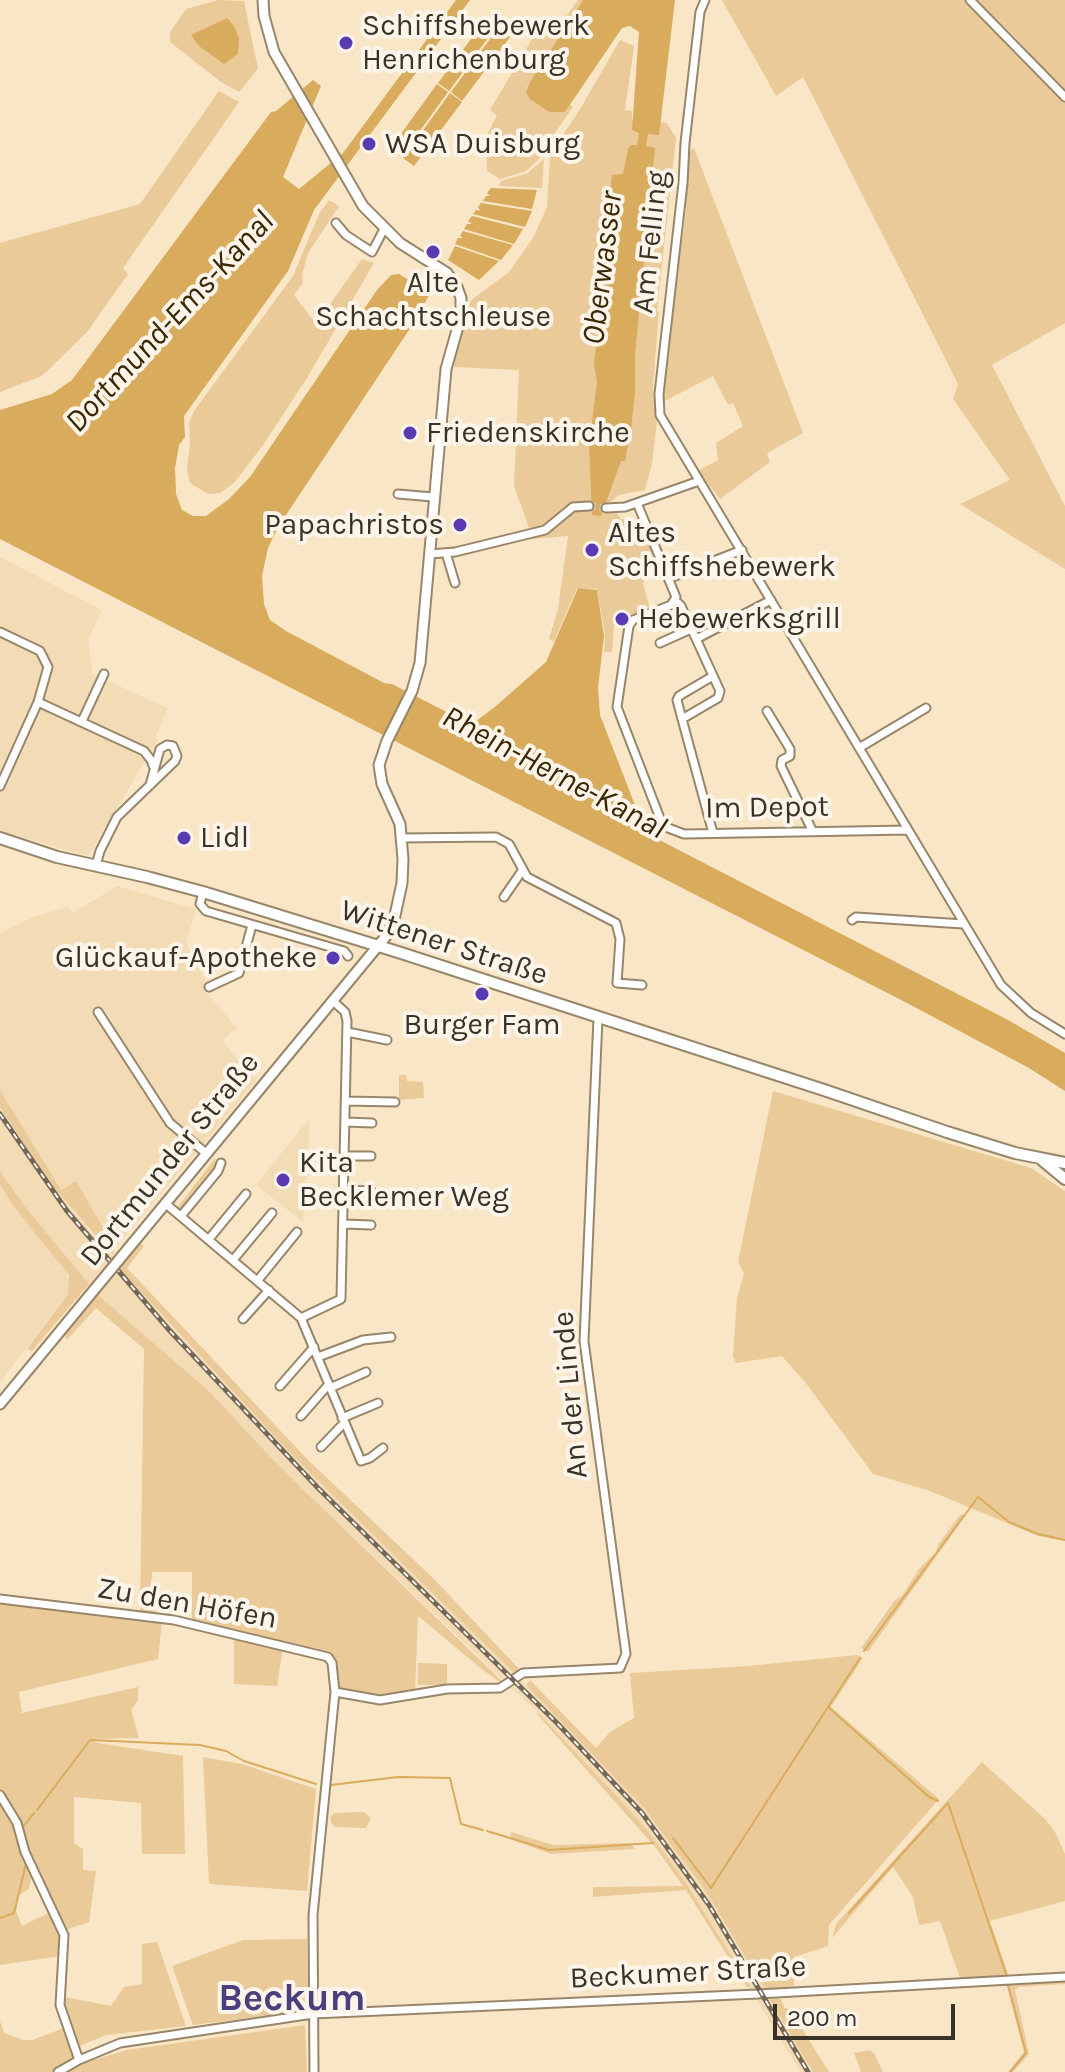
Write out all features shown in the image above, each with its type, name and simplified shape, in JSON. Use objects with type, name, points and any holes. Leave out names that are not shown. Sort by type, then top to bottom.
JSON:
[{"type":"main road","points":[[263,0],[269,38],[293,87],[345,178],[363,206],[384,229]]},
{"type":"main road","name":"Dortmunder Straße","points":[[0,1404],[334,1002],[387,935],[394,920],[402,883],[402,838],[400,824],[379,775],[380,761],[412,691],[420,663],[446,369],[461,310],[460,294],[451,277],[384,229]]},
{"type":"main road","name":"Wittener Straße","points":[[0,838],[35,851],[203,892],[947,1132],[1040,1159],[1065,1163]]},
{"type":"main road","points":[[1040,1159],[1065,1179]]},
{"type":"street","name":"Am Felling","points":[[705,0],[700,12],[685,143],[659,406],[663,420],[1001,985],[1014,1000],[1065,1034]]},
{"type":"street","points":[[970,0],[1065,97]]},
{"type":"street","points":[[336,223],[346,235],[372,252],[384,229]]},
{"type":"street","points":[[606,508],[621,508],[699,481]]},
{"type":"street","points":[[398,494],[433,497]]},
{"type":"street","points":[[637,503],[676,593],[675,600],[681,606],[720,691],[718,698],[682,719]]},
{"type":"street","points":[[430,554],[545,530],[573,507],[589,506]]},
{"type":"street","points":[[670,578],[742,550]]},
{"type":"street","points":[[446,553],[455,583]]},
{"type":"street","name":"Im Depot","points":[[675,600],[666,608],[633,620],[629,626],[617,710],[663,826],[677,833],[908,830]]},
{"type":"street","points":[[700,637],[771,600]]},
{"type":"street","points":[[660,643],[691,629]]},
{"type":"street","points":[[0,632],[40,651],[48,672],[38,702],[0,786]]},
{"type":"street","points":[[82,721],[104,674]]},
{"type":"street","points":[[713,676],[677,700],[713,833]]},
{"type":"street","points":[[38,702],[144,751],[154,770]]},
{"type":"street","points":[[859,748],[926,708]]},
{"type":"street","points":[[767,711],[790,749],[790,756],[782,760],[781,766],[812,830]]},
{"type":"street","points":[[96,865],[117,817],[175,761],[177,756],[173,746],[160,749],[150,785]]},
{"type":"street","points":[[402,838],[496,837],[509,844],[527,877],[616,923],[620,939],[617,983],[642,985]]},
{"type":"street","points":[[504,897],[522,871]]},
{"type":"street","name":"Wittener Straße","points":[[203,892],[200,904],[206,911],[344,951],[348,956]]},
{"type":"street","points":[[852,920],[856,917],[963,924]]},
{"type":"street","points":[[209,987],[239,973],[252,925]]},
{"type":"street","points":[[301,1318],[341,1299],[347,1032],[345,1012],[334,1002]]},
{"type":"street","points":[[98,1012],[170,1123],[207,1154]]},
{"type":"street","name":"An der Linde","points":[[335,1692],[385,1700],[447,1689],[500,1688],[523,1673],[620,1668],[625,1663],[584,1341],[598,1018]]},
{"type":"street","points":[[347,1032],[387,1040]]},
{"type":"street","points":[[346,1101],[395,1102]]},
{"type":"street","points":[[346,1122],[372,1123]]},
{"type":"street","points":[[345,1156],[371,1156]]},
{"type":"street","name":"Dortmunder Straße","points":[[181,1216],[218,1171],[221,1163]]},
{"type":"street","points":[[344,1190],[371,1191]]},
{"type":"street","points":[[209,1239],[246,1194]]},
{"type":"street","points":[[166,1204],[301,1318],[361,1461],[383,1448]]},
{"type":"street","points":[[233,1260],[272,1213]]},
{"type":"street","points":[[344,1224],[371,1225]]},
{"type":"street","points":[[258,1280],[297,1232]]},
{"type":"street","points":[[243,1319],[269,1290]]},
{"type":"street","points":[[318,1357],[363,1340],[391,1337]]},
{"type":"street","points":[[280,1386],[314,1347]]},
{"type":"street","points":[[301,1416],[329,1386],[366,1372]]},
{"type":"street","points":[[321,1447],[343,1420],[378,1403]]},
{"type":"street","name":"Zu den Höfen","points":[[0,1599],[182,1621],[328,1657],[332,1663],[335,1692],[313,1915],[313,2014]]},
{"type":"street","points":[[0,1795],[17,1823],[25,1852],[64,1935],[60,2005],[79,2060]]},
{"type":"street","name":"Beckumer Straße","points":[[58,2072],[120,2043],[313,2014],[1065,1977]]},
{"type":"street","points":[[313,2014],[314,2072]]},
{"type":"shaded area","points":[[218,0],[244,1],[258,69],[239,92],[221,82],[170,42],[170,32],[186,9]]},
{"type":"shaded area","points":[[578,0],[583,0],[526,89],[565,112],[570,105],[573,107],[547,144],[545,153],[526,171],[500,179],[487,171],[486,137],[497,115],[490,110],[539,29],[563,21]]},
{"type":"shaded area","points":[[722,0],[967,0],[1065,100],[1065,323],[992,365],[1065,506],[1065,569],[960,504],[1010,480],[953,399],[958,384],[803,77],[776,96]]},
{"type":"shaded area","points":[[977,0],[1065,0],[1065,92],[1015,37]]},
{"type":"shaded area","points":[[620,40],[634,46],[625,110],[632,111],[632,119],[667,123],[676,138],[657,310],[653,386],[657,421],[652,464],[645,490],[619,495],[607,505],[606,510],[617,513],[621,519],[640,519],[652,552],[643,583],[651,612],[614,625],[612,652],[604,652],[605,634],[597,589],[577,588],[554,641],[549,639],[558,609],[568,536],[533,539],[514,486],[519,370],[454,367],[470,301],[509,272],[533,238],[547,207],[550,158],[554,148]]},
{"type":"shaded area","points":[[219,91],[239,102],[123,268],[128,274],[87,332],[42,376],[0,392],[0,243],[140,204]]},
{"type":"shaded area","points":[[694,148],[803,433],[767,453],[770,462],[720,499],[698,471],[718,460],[716,443],[743,426],[733,403],[728,405],[713,376],[663,402],[686,212],[689,151]]},
{"type":"shaded area","points":[[544,159],[542,188],[499,186],[501,181],[528,173]]},
{"type":"shaded area","points":[[329,200],[339,206],[308,253],[303,283],[294,295],[316,324],[362,259],[374,263],[307,378],[263,445],[234,483],[220,493],[208,494],[190,483],[187,470],[189,423],[194,411],[293,276],[319,214]]},
{"type":"shaded area","points":[[0,557],[102,610],[88,639],[93,674],[168,708],[156,735],[157,741],[88,856],[0,831]]},
{"type":"shaded area","points":[[117,886],[196,909],[186,942],[207,983],[207,993],[237,1028],[222,1040],[257,1080],[115,1248],[76,1182],[61,1191],[0,1090],[0,933],[33,917],[68,907],[73,913]]},
{"type":"shaded area","points":[[399,1075],[406,1075],[407,1081],[423,1082],[424,1098],[399,1100]]},
{"type":"shaded area","points":[[0,1090],[61,1190],[76,1181],[115,1248],[113,1255],[47,1180],[0,1107]]},
{"type":"shaded area","points":[[773,1091],[1031,1168],[1065,1191],[1065,1541],[1038,1536],[930,1491],[873,1474],[782,1356],[736,1363],[733,1356],[737,1298],[744,1273],[738,1262]]},
{"type":"shaded area","points":[[0,1107],[47,1180],[172,1327],[289,1452],[526,1685],[643,1807],[705,1890],[813,2072],[800,2072],[686,1883],[616,1795],[539,1714],[278,1465],[210,1392],[98,1295],[26,1208],[0,1171]]},
{"type":"shaded area","points":[[310,1121],[303,1222],[256,1185]]},
{"type":"shaded area","points":[[215,1158],[216,1168],[181,1211],[177,1208]]},
{"type":"shaded area","points":[[0,1171],[26,1208],[89,1284],[32,1351],[27,1349],[68,1294],[69,1275],[14,1207],[0,1184]]},
{"type":"shaded area","points":[[0,1184],[14,1207],[64,1266],[70,1286],[68,1294],[0,1382]]},
{"type":"shaded area","points":[[141,1243],[144,1246],[127,1268],[308,1460],[432,1577],[520,1670],[515,1674],[289,1452],[128,1278],[120,1268]]},
{"type":"shaded area","points":[[98,1295],[210,1392],[278,1465],[503,1682],[479,1667],[418,1616],[415,1692],[376,1696],[339,1689],[332,1652],[192,1620],[192,1572],[152,1572],[150,1605],[156,1606],[155,1615],[140,1615],[144,1349],[96,1308],[67,1340],[64,1335]]},
{"type":"shaded area","points":[[960,1515],[966,1515],[868,1652],[861,1648],[919,1569],[936,1552]]},
{"type":"shaded area","points":[[0,1602],[162,1621],[158,1659],[19,1692],[22,1713],[138,1687],[138,1700],[131,1710],[139,1738],[88,1739],[183,1756],[185,1854],[142,1854],[141,1803],[74,1797],[74,1843],[83,1849],[83,1870],[96,1871],[89,1922],[65,1930],[35,1861],[29,1889],[19,1895],[16,1911],[22,1926],[50,1912],[61,1937],[61,1956],[0,1965]]},
{"type":"shaded area","points":[[234,1635],[283,1647],[277,1686],[234,1684]]},
{"type":"shaded area","points":[[857,1655],[863,1658],[831,1707],[939,1799],[829,1925],[828,1946],[794,1957],[794,1986],[765,1990],[705,1890],[643,1807],[526,1685],[530,1680],[596,1748],[610,1732],[634,1718],[630,1673]]},
{"type":"shaded area","points":[[418,1663],[447,1664],[447,1685],[418,1685]]},
{"type":"shaded area","points":[[536,1713],[648,1831],[686,1883],[750,1986],[747,1987],[686,1890],[593,1897],[593,1887],[683,1886],[656,1848]]},
{"type":"shaded area","points":[[203,1757],[242,1764],[316,1789],[307,1891],[209,1884]]},
{"type":"shaded area","points":[[982,1762],[1045,1819],[1065,1854],[1065,1901],[990,1921],[1009,1976],[960,1978],[940,1921],[919,1925],[913,1897],[893,1867],[832,1938],[836,1924]]},
{"type":"shaded area","points":[[364,1812],[371,1818],[366,1828],[335,1827],[331,1822],[330,1817],[334,1813]]},
{"type":"shaded area","points":[[511,1832],[553,1845],[630,1843],[635,1849],[551,1854],[510,1839]]},
{"type":"shaded area","points":[[307,1939],[308,2005],[301,2011],[193,2025],[172,1966],[243,1940]]},
{"type":"shaded area","points":[[157,1942],[186,2026],[106,2035],[77,2047],[65,2013],[65,1997],[111,2006],[124,1987],[142,1984],[142,1944]]},
{"type":"shaded area","points":[[1065,1980],[1065,1984],[1019,1987],[1015,1990],[1029,2054],[1013,2072],[1008,2072],[1024,2052],[1006,1983]]},
{"type":"shaded area","points":[[769,1998],[781,1999],[784,2007],[791,2011],[829,2072],[813,2072]]},
{"type":"shaded area","points":[[0,2021],[4,2033],[23,2040],[32,2040],[64,2028],[76,2060],[56,2072],[0,2072]]},
{"type":"shaded area","points":[[305,2025],[307,2072],[61,2072],[87,2059],[90,2061],[127,2050]]},
{"type":"shaded area","points":[[870,2050],[883,2072],[861,2072],[854,2053]]},
{"type":"water","points":[[456,0],[470,0],[314,210],[288,271],[184,416],[185,437],[179,445],[175,468],[176,494],[182,510],[193,516],[206,516],[229,499],[250,477],[377,290],[391,275],[399,274],[428,292],[417,318],[278,527],[268,548],[262,576],[264,604],[270,620],[384,683],[392,684],[466,722],[475,722],[546,662],[578,588],[597,590],[604,636],[598,688],[600,715],[640,818],[642,831],[1008,1020],[1065,1053],[1065,1091],[1029,1068],[907,1003],[0,539],[0,410],[52,394],[72,380],[271,112],[313,80],[321,86],[283,177],[299,189],[343,153]]},
{"type":"water","points":[[583,0],[675,0],[659,135],[648,134],[646,146],[655,148],[635,354],[631,430],[625,461],[621,461],[601,516],[592,515],[589,445],[597,382],[594,363],[609,242],[613,242],[615,228],[606,223],[612,175],[623,174],[628,149],[631,145],[637,145],[639,133],[632,130],[639,32],[630,26],[622,28],[565,112],[549,112],[530,99],[526,92]]},
{"type":"water","points":[[227,18],[239,38],[238,54],[224,64],[199,46],[191,35]]},
{"type":"water","points":[[486,19],[496,27],[449,91],[438,83]]},
{"type":"water","points":[[498,28],[510,37],[462,101],[451,92]]},
{"type":"water","points":[[437,84],[448,92],[401,157],[390,149]]},
{"type":"water","points":[[450,93],[462,102],[414,166],[403,158]]},
{"type":"water","points":[[491,188],[537,190],[532,209],[483,201],[490,196],[487,193]]},
{"type":"water","points":[[481,203],[532,211],[525,227],[473,214],[476,210],[480,211],[478,207]]},
{"type":"water","points":[[472,216],[523,229],[514,244],[464,229],[467,224],[472,224],[468,221]]},
{"type":"water","points":[[463,231],[513,245],[501,260],[455,244],[458,238],[463,238],[460,236]]},
{"type":"water","points":[[455,246],[499,261],[479,280],[448,260]]},
{"type":"waterway","points":[[864,1651],[978,1497],[1009,1522],[1038,1534],[1065,1540]]},
{"type":"waterway","points":[[860,1658],[828,1707],[929,1797],[938,1801]]},
{"type":"waterway","points":[[673,1838],[711,1888],[828,1707]]},
{"type":"waterway","points":[[37,1810],[90,1740],[200,1745],[226,1751],[244,1761],[316,1784]]},
{"type":"waterway","points":[[331,1785],[398,1777],[450,1778],[461,1824],[483,1830]]},
{"type":"waterway","points":[[948,1803],[1006,1974]]},
{"type":"waterway","points":[[849,1913],[947,1804]]},
{"type":"waterway","points":[[29,1852],[23,1827],[34,1813]]},
{"type":"waterway","points":[[487,1831],[549,1850],[653,1843]]},
{"type":"waterway","points":[[0,1918],[14,1913],[26,1864]]},
{"type":"waterway","points":[[1008,1985],[1026,2053],[1010,2072]]},
{"type":"tunnel","points":[[589,506],[606,508]]},
{"type":"railway","points":[[0,1114],[67,1211],[170,1331],[318,1488],[557,1723],[642,1813],[709,1905],[808,2072]]},
{"type":"place","name":"Schiffshebewerk Henrichenburg","points":[[346,43]]},
{"type":"place","name":"WSA Duisburg","points":[[369,144]]},
{"type":"place","name":"Alte Schachtschleuse","points":[[433,252]]},
{"type":"place","name":"Friedenskirche","points":[[410,433]]},
{"type":"place","name":"Papachristos","points":[[460,525]]},
{"type":"place","name":"Altes Schiffshebewerk","points":[[592,550]]},
{"type":"place","name":"Hebewerksgrill","points":[[622,619]]},
{"type":"place","name":"Lidl","points":[[184,838]]},
{"type":"place","name":"Glückauf-Apotheke","points":[[333,958]]},
{"type":"place","name":"Burger Fam","points":[[482,994]]},
{"type":"place","name":"Kita Becklemer Weg","points":[[283,1180]]},
{"type":"district","name":"Beckum","points":[[292,1999]]},
{"type":"water label","name":"Oberwasser","points":[[603,268]]},
{"type":"water label","name":"Dortmund-Ems-Kanal","points":[[170,322]]},
{"type":"water label","name":"Rhein-Herne-Kanal","points":[[554,773]]}]
